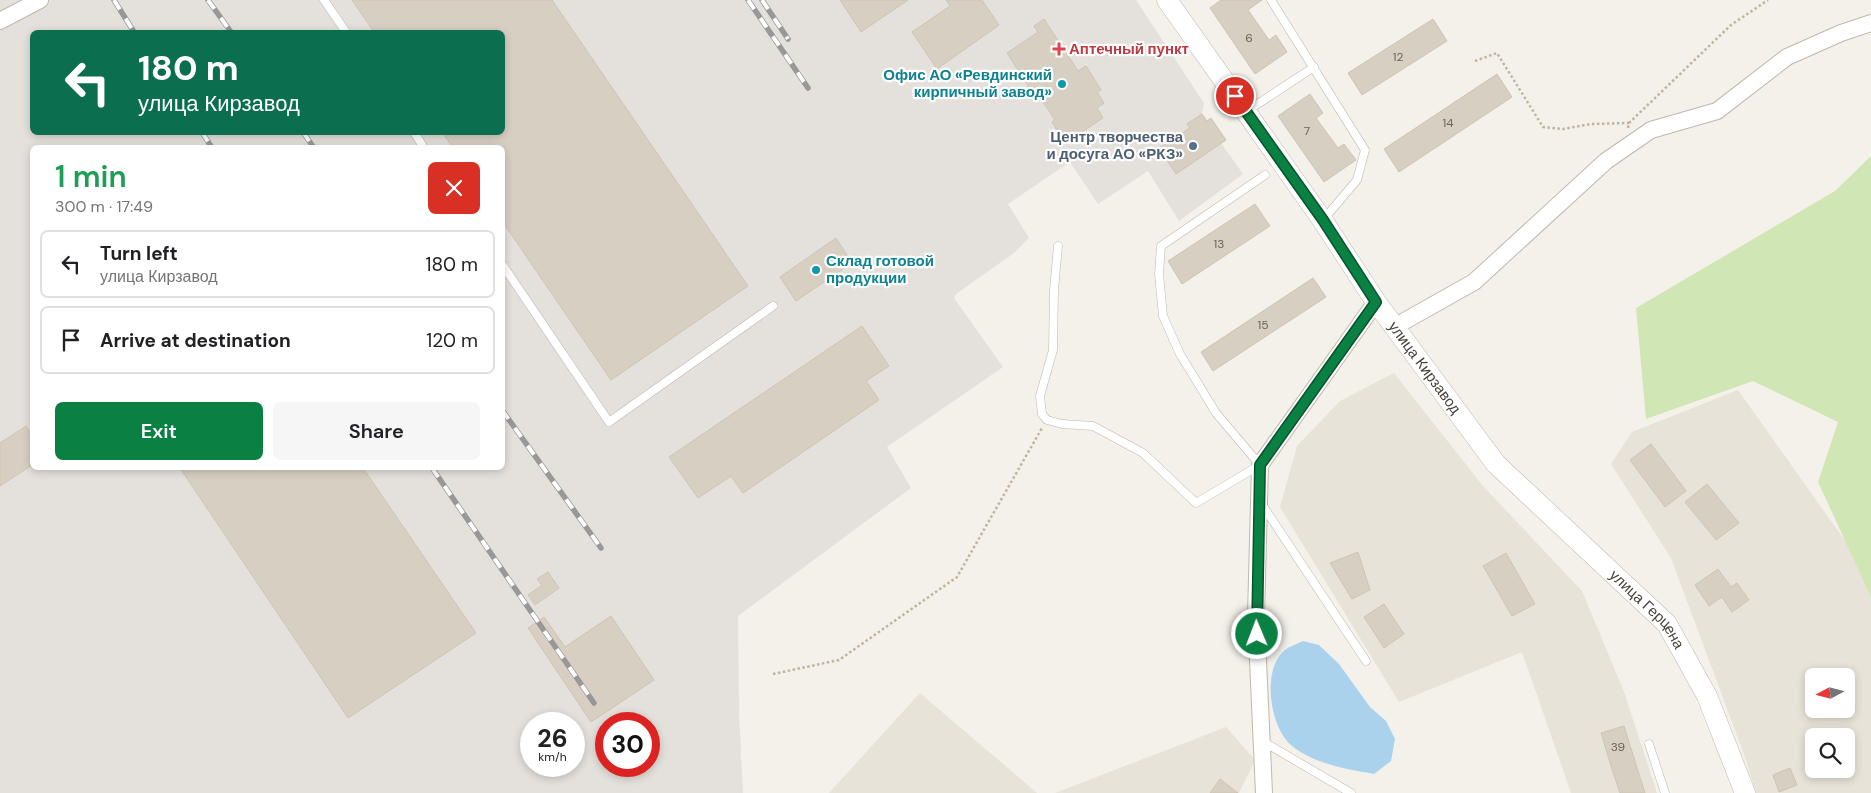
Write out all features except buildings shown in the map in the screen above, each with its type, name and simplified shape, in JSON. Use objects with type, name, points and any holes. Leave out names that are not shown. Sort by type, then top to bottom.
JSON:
[{"type":"street","points":[[0,21],[40,0]]},
{"type":"street","name":"улица Кирзавод","points":[[1166,0],[1323,220],[1376,302],[1496,464]]},
{"type":"street","points":[[1394,327],[1474,282],[1606,161],[1651,130],[1717,111],[1787,56],[1841,33],[1871,23]]},
{"type":"street","points":[[1264,793],[1260,740],[1256,616],[1260,465],[1376,302]]},
{"type":"street","name":"улица Герцена","points":[[1496,464],[1667,624],[1707,696],[1745,793]]},
{"type":"street","points":[[1251,793],[1262,776]]},
{"type":"lane","points":[[324,0],[345,30]]},
{"type":"lane","points":[[1271,0],[1365,150],[1357,180],[1323,220]]},
{"type":"lane","points":[[1246,112],[1314,67]]},
{"type":"lane","points":[[1058,246],[1054,290],[1053,350],[1040,396],[1042,414],[1047,420],[1062,424],[1093,426],[1143,453],[1196,503],[1260,465],[1216,413],[1180,354],[1163,316],[1159,274],[1161,246],[1265,175]]},
{"type":"lane","points":[[505,268],[609,422],[773,306]]},
{"type":"lane","points":[[1259,499],[1366,661]]},
{"type":"lane","points":[[1260,740],[1351,793]]},
{"type":"lane","points":[[1649,744],[1665,793]]},
{"type":"path","points":[[1620,151],[1629,123],[1731,25],[1768,0]]},
{"type":"path","points":[[1475,61],[1497,54],[1543,127],[1563,129],[1591,124],[1629,123]]},
{"type":"path","points":[[773,674],[838,660],[957,577],[1047,420]]},
{"type":"shaded area","points":[[0,0],[1136,0],[1204,103],[1202,114],[1207,121],[1211,118],[1226,140],[1221,143],[1243,174],[1179,221],[1148,171],[1098,204],[1070,162],[1008,204],[1029,238],[1014,253],[956,294],[954,298],[1003,367],[887,447],[911,488],[738,616],[739,712],[743,793],[0,793]]},
{"type":"shaded area","points":[[1394,373],[1483,486],[1582,591],[1623,689],[1657,793],[1571,793],[1522,652],[1399,702],[1280,507],[1297,446],[1340,401]]},
{"type":"shaded area","points":[[1738,390],[1853,552],[1871,596],[1871,793],[1756,793],[1746,760],[1671,558],[1611,464],[1632,432]]},
{"type":"shaded area","points":[[920,693],[1037,793],[829,793]]},
{"type":"shaded area","points":[[1226,727],[1255,760],[1239,793],[1055,793]]},
{"type":"green space","points":[[1871,156],[1871,597],[1818,482],[1838,422],[1753,381],[1646,419],[1636,308],[1835,191]]},
{"type":"water","points":[[1303,641],[1319,645],[1339,664],[1370,707],[1386,721],[1395,739],[1391,761],[1374,774],[1342,768],[1309,757],[1291,745],[1284,737],[1278,725],[1271,698],[1273,670],[1285,650]]},
{"type":"railway","points":[[114,0],[133,30]]},
{"type":"railway","points":[[208,0],[230,30]]},
{"type":"railway","points":[[748,0],[808,88]]},
{"type":"railway","points":[[762,0],[788,39]]},
{"type":"railway","points":[[204,135],[210,145]]},
{"type":"railway","points":[[305,135],[312,145]]},
{"type":"railway","points":[[505,414],[601,548]]},
{"type":"railway","points":[[433,470],[594,703]]},
{"type":"place","name":"Аптечный пункт","points":[[1059,49]]},
{"type":"place","name":"Офис АО «Ревдинский кирпичный завод»","points":[[1062,84]]},
{"type":"place","name":"Центр творчества и досуга АО «РКЗ»","points":[[1193,146]]},
{"type":"place","name":"Склад готовой продукции","points":[[816,270]]},
{"type":"route","points":[[1235,96],[1323,220],[1376,302],[1260,465],[1257,634]]}]
